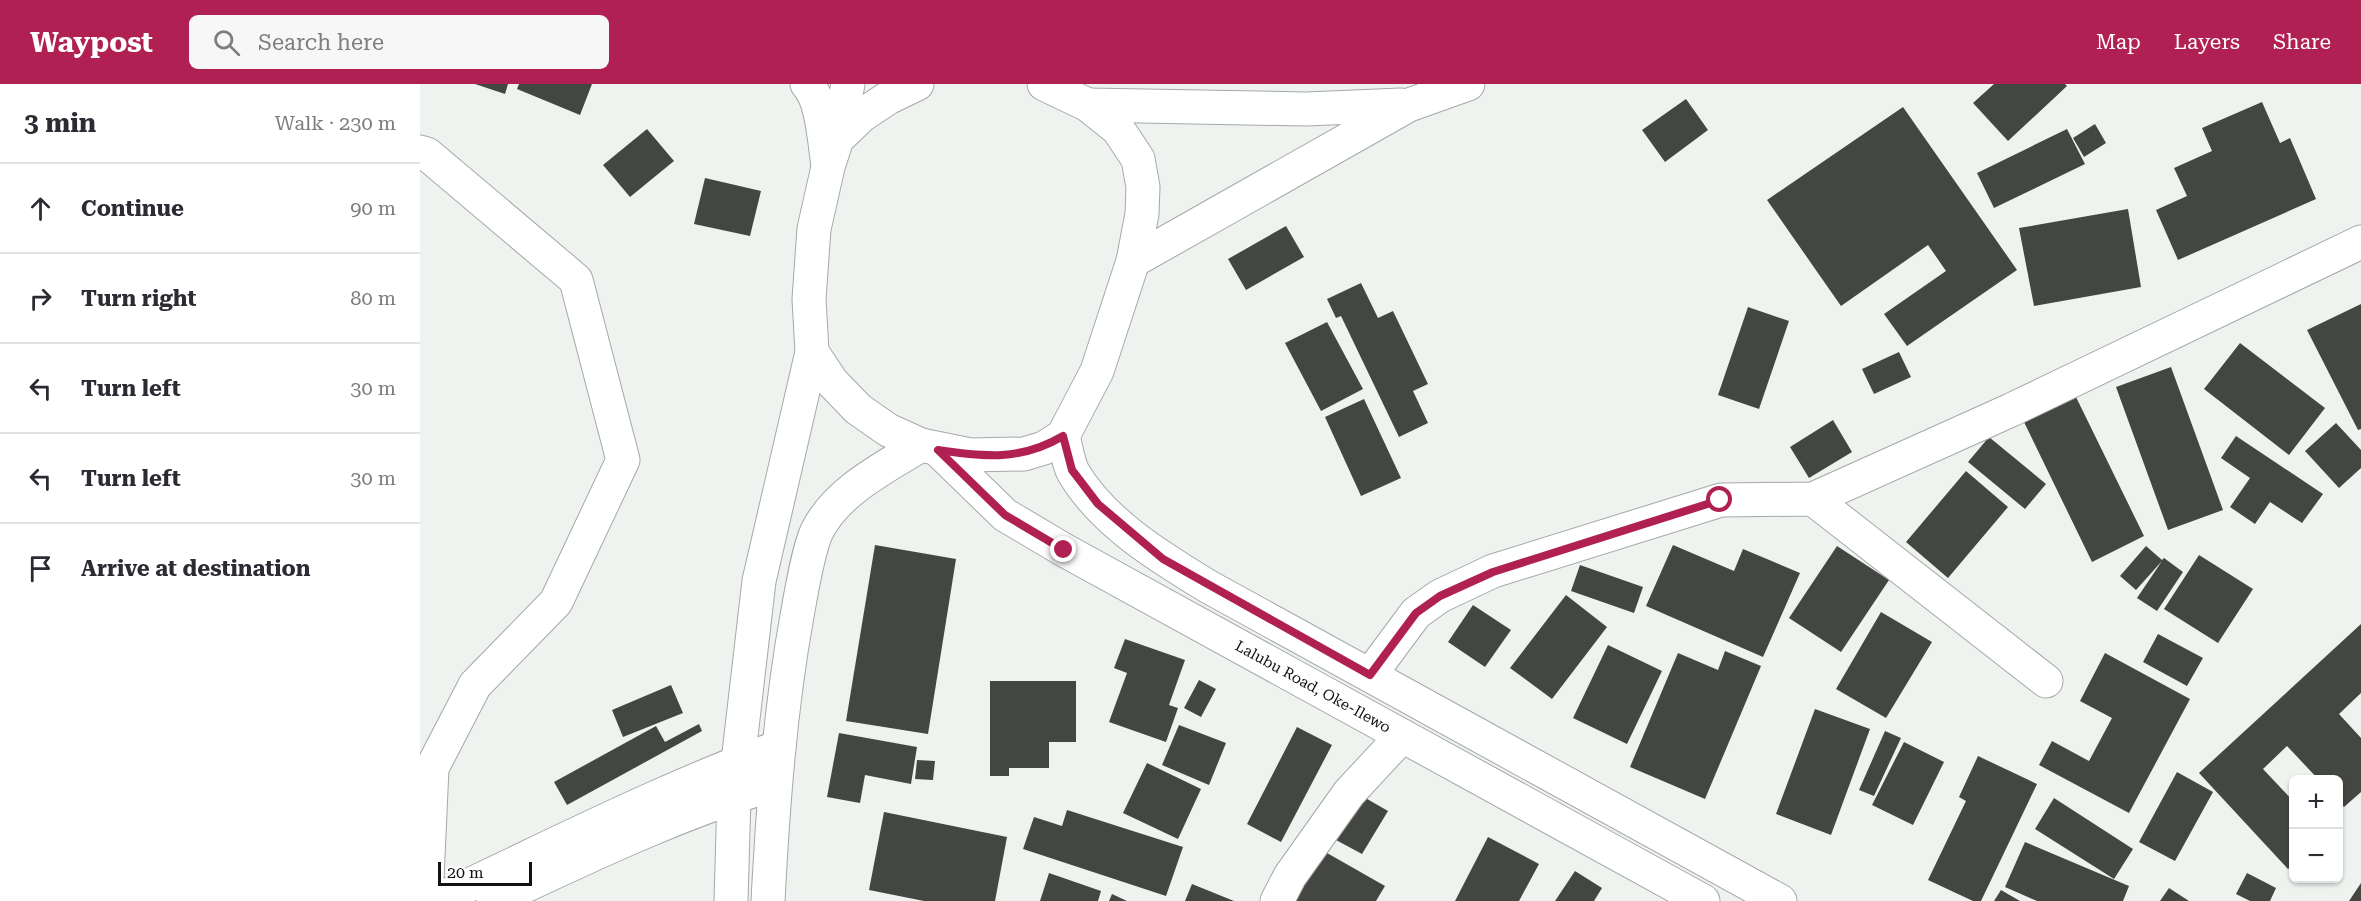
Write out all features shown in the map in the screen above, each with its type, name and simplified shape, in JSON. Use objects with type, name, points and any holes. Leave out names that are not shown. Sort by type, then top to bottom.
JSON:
[{"type":"main road","points":[[807,84],[813,90],[833,153]]},
{"type":"main road","points":[[731,901],[734,796],[759,581],[812,352],[809,299],[814,229],[848,84]]},
{"type":"main road","points":[[833,153],[861,116],[888,98],[917,84]]},
{"type":"main road","points":[[812,352],[832,382],[858,409],[888,430],[929,447],[970,455],[1024,454],[1044,448],[1063,436],[1097,371],[1133,261],[1142,214],[1143,187],[1138,159],[1118,129],[1088,105],[1044,84]]},
{"type":"main road","points":[[1133,261],[1409,105],[1468,84]]},
{"type":"main road","points":[[1088,105],[1306,109],[1409,105]]},
{"type":"main road","points":[[1306,109],[1325,152]]},
{"type":"main road","points":[[420,152],[427,154],[576,280],[623,460],[556,602],[475,685],[432,768],[426,901]]},
{"type":"main road","points":[[1370,675],[1416,613],[1440,596],[1493,572],[1720,500],[1813,499],[2011,410],[2361,242]]},
{"type":"main road","points":[[1063,436],[1072,470],[1098,504],[1163,559],[1780,901]]},
{"type":"main road","points":[[768,901],[775,784],[790,656],[803,586],[817,532],[838,502],[884,468],[929,447]]},
{"type":"main road","name":"Lalubu Road, Oke-Ilewo","points":[[929,447],[1005,515],[1064,550],[1703,901]]},
{"type":"main road","points":[[1813,499],[2046,681]]},
{"type":"main road","points":[[1277,901],[1290,876],[1349,794],[1402,736]]},
{"type":"main road","points":[[435,901],[641,804],[779,747]]},
{"type":"main road","points":[[493,901],[645,830],[734,796],[775,784]]},
{"type":"building","points":[[475,84],[508,84],[505,94]]},
{"type":"building","points":[[519,84],[592,84],[580,115],[517,89]]},
{"type":"building","points":[[1994,84],[2065,84],[2067,86],[2008,141],[1973,103]]},
{"type":"building","points":[[1686,99],[1708,130],[1665,162],[1642,130]]},
{"type":"building","points":[[2262,102],[2280,143],[2290,138],[2316,199],[2178,260],[2156,210],[2187,196],[2174,168],[2212,151],[2202,128]]},
{"type":"building","points":[[1903,107],[2017,270],[1907,346],[1884,314],[1946,271],[1928,245],[1841,306],[1767,200]]},
{"type":"building","points":[[2095,124],[2106,143],[2084,157],[2073,138]]},
{"type":"building","points":[[647,129],[674,161],[630,197],[603,165]]},
{"type":"building","points":[[2067,129],[2085,164],[1994,208],[1977,173]]},
{"type":"building","points":[[705,178],[761,191],[750,236],[694,224]]},
{"type":"building","points":[[2128,209],[2141,287],[2034,306],[2019,228]]},
{"type":"building","points":[[1286,226],[1304,257],[1246,290],[1228,259]]},
{"type":"building","points":[[1361,283],[1378,318],[1393,311],[1428,384],[1413,391],[1428,423],[1399,437],[1341,316],[1336,318],[1327,299]]},
{"type":"building","points":[[2361,304],[2361,429],[2358,430],[2307,330]]},
{"type":"building","points":[[1748,307],[1789,321],[1759,409],[1718,395]]},
{"type":"building","points":[[1327,322],[1363,389],[1321,411],[1285,343]]},
{"type":"building","points":[[2240,343],[2325,408],[2289,455],[2204,389]]},
{"type":"building","points":[[1899,352],[1911,377],[1874,394],[1862,369]]},
{"type":"building","points":[[2171,367],[2223,510],[2168,530],[2116,387]]},
{"type":"building","points":[[2076,397],[2144,536],[2092,562],[2024,422]]},
{"type":"building","points":[[1364,399],[1401,478],[1361,496],[1325,417]]},
{"type":"building","points":[[1833,420],[1852,452],[1809,478],[1790,447]]},
{"type":"building","points":[[2336,423],[2361,450],[2361,468],[2339,488],[2305,451]]},
{"type":"building","points":[[2236,436],[2323,494],[2302,523],[2270,502],[2255,524],[2230,507],[2250,478],[2221,458]]},
{"type":"building","points":[[1989,437],[2046,484],[2025,509],[1968,462]]},
{"type":"building","points":[[1966,471],[2008,507],[1948,578],[1906,542]]},
{"type":"building","points":[[875,545],[956,559],[928,734],[846,721]]},
{"type":"building","points":[[1673,545],[1734,571],[1743,549],[1800,573],[1763,657],[1646,606]]},
{"type":"building","points":[[1837,546],[1889,580],[1841,652],[1789,618]]},
{"type":"building","points":[[2146,546],[2162,560],[2164,558],[2183,572],[2157,611],[2137,598],[2162,561],[2136,590],[2120,576]]},
{"type":"building","points":[[2199,555],[2253,589],[2218,643],[2164,609]]},
{"type":"building","points":[[1580,565],[1643,587],[1634,613],[1571,591]]},
{"type":"building","points":[[1566,595],[1607,627],[1552,699],[1510,668]]},
{"type":"building","points":[[1473,605],[1511,630],[1485,667],[1448,642]]},
{"type":"building","points":[[1881,612],[1932,642],[1886,718],[1836,689]]},
{"type":"building","points":[[2361,624],[2361,693],[2339,714],[2361,738],[2361,792],[2344,807],[2343,775],[2314,775],[2287,746],[2263,769],[2289,797],[2289,868],[2199,773]]},
{"type":"building","points":[[2158,634],[2203,658],[2187,686],[2143,662]]},
{"type":"building","points":[[1125,639],[1185,660],[1169,705],[1178,708],[1166,742],[1109,722],[1127,673],[1114,668]]},
{"type":"building","points":[[1608,645],[1662,671],[1627,744],[1573,718]]},
{"type":"building","points":[[1725,651],[1761,666],[1705,799],[1630,767],[1678,653],[1718,670]]},
{"type":"building","points":[[2105,653],[2190,699],[2129,813],[2039,765],[2052,741],[2089,761],[2112,718],[2080,701]]},
{"type":"building","points":[[1199,680],[1216,689],[1201,717],[1184,708]]},
{"type":"building","points":[[990,681],[1076,681],[1076,742],[1049,742],[1049,768],[1009,768],[1009,776],[990,776]]},
{"type":"building","points":[[671,685],[683,713],[623,737],[612,710]]},
{"type":"building","points":[[1815,709],[1870,729],[1831,835],[1776,814]]},
{"type":"building","points":[[699,724],[702,731],[567,805],[554,782],[656,726],[665,742]]},
{"type":"building","points":[[1179,725],[1226,743],[1209,785],[1162,765]]},
{"type":"building","points":[[1297,727],[1332,745],[1281,842],[1247,824]]},
{"type":"building","points":[[1885,731],[1901,738],[1874,796],[1859,790]]},
{"type":"building","points":[[839,733],[917,747],[911,784],[865,775],[860,803],[827,797]]},
{"type":"building","points":[[1904,742],[1944,762],[1913,825],[1872,805]]},
{"type":"building","points":[[1978,756],[2037,784],[1981,901],[1973,901],[1928,880],[1966,801],[1959,797]]},
{"type":"building","points":[[917,760],[935,761],[933,780],[915,779]]},
{"type":"building","points":[[1147,763],[1201,789],[1178,839],[1123,813]]},
{"type":"building","points":[[2177,772],[2213,792],[2175,861],[2139,842]]},
{"type":"building","points":[[1362,796],[1388,811],[1362,854],[1336,840]]},
{"type":"building","points":[[2054,798],[2133,849],[2114,879],[2035,829]]},
{"type":"building","points":[[1067,810],[1183,847],[1166,896],[1023,849],[1034,817],[1062,826]]},
{"type":"building","points":[[884,812],[1007,837],[995,901],[924,901],[869,890]]},
{"type":"building","points":[[1488,837],[1539,864],[1519,901],[1455,901]]},
{"type":"building","points":[[2025,842],[2129,886],[2123,901],[2037,901],[2005,887]]},
{"type":"building","points":[[1320,849],[1385,886],[1376,901],[1292,901]]},
{"type":"building","points":[[1575,871],[1602,888],[1594,901],[1555,901]]},
{"type":"building","points":[[1049,873],[1101,891],[1098,901],[1040,901]]},
{"type":"building","points":[[2247,873],[2276,888],[2270,901],[2250,901],[2236,894]]},
{"type":"building","points":[[2361,883],[2361,901],[2349,901]]},
{"type":"building","points":[[1192,884],[1234,901],[1185,901]]},
{"type":"building","points":[[2169,888],[2189,901],[2160,901]]},
{"type":"building","points":[[2001,890],[2020,901],[1994,901]]},
{"type":"building","points":[[1112,894],[1127,901],[1109,901]]},
{"type":"route","points":[[1064,550],[1005,515],[938,450],[970,455],[1024,454],[1044,448],[1063,436],[1072,470],[1098,504],[1163,559],[1209,587],[1370,675],[1416,613],[1440,596],[1493,572],[1720,500]]}]
